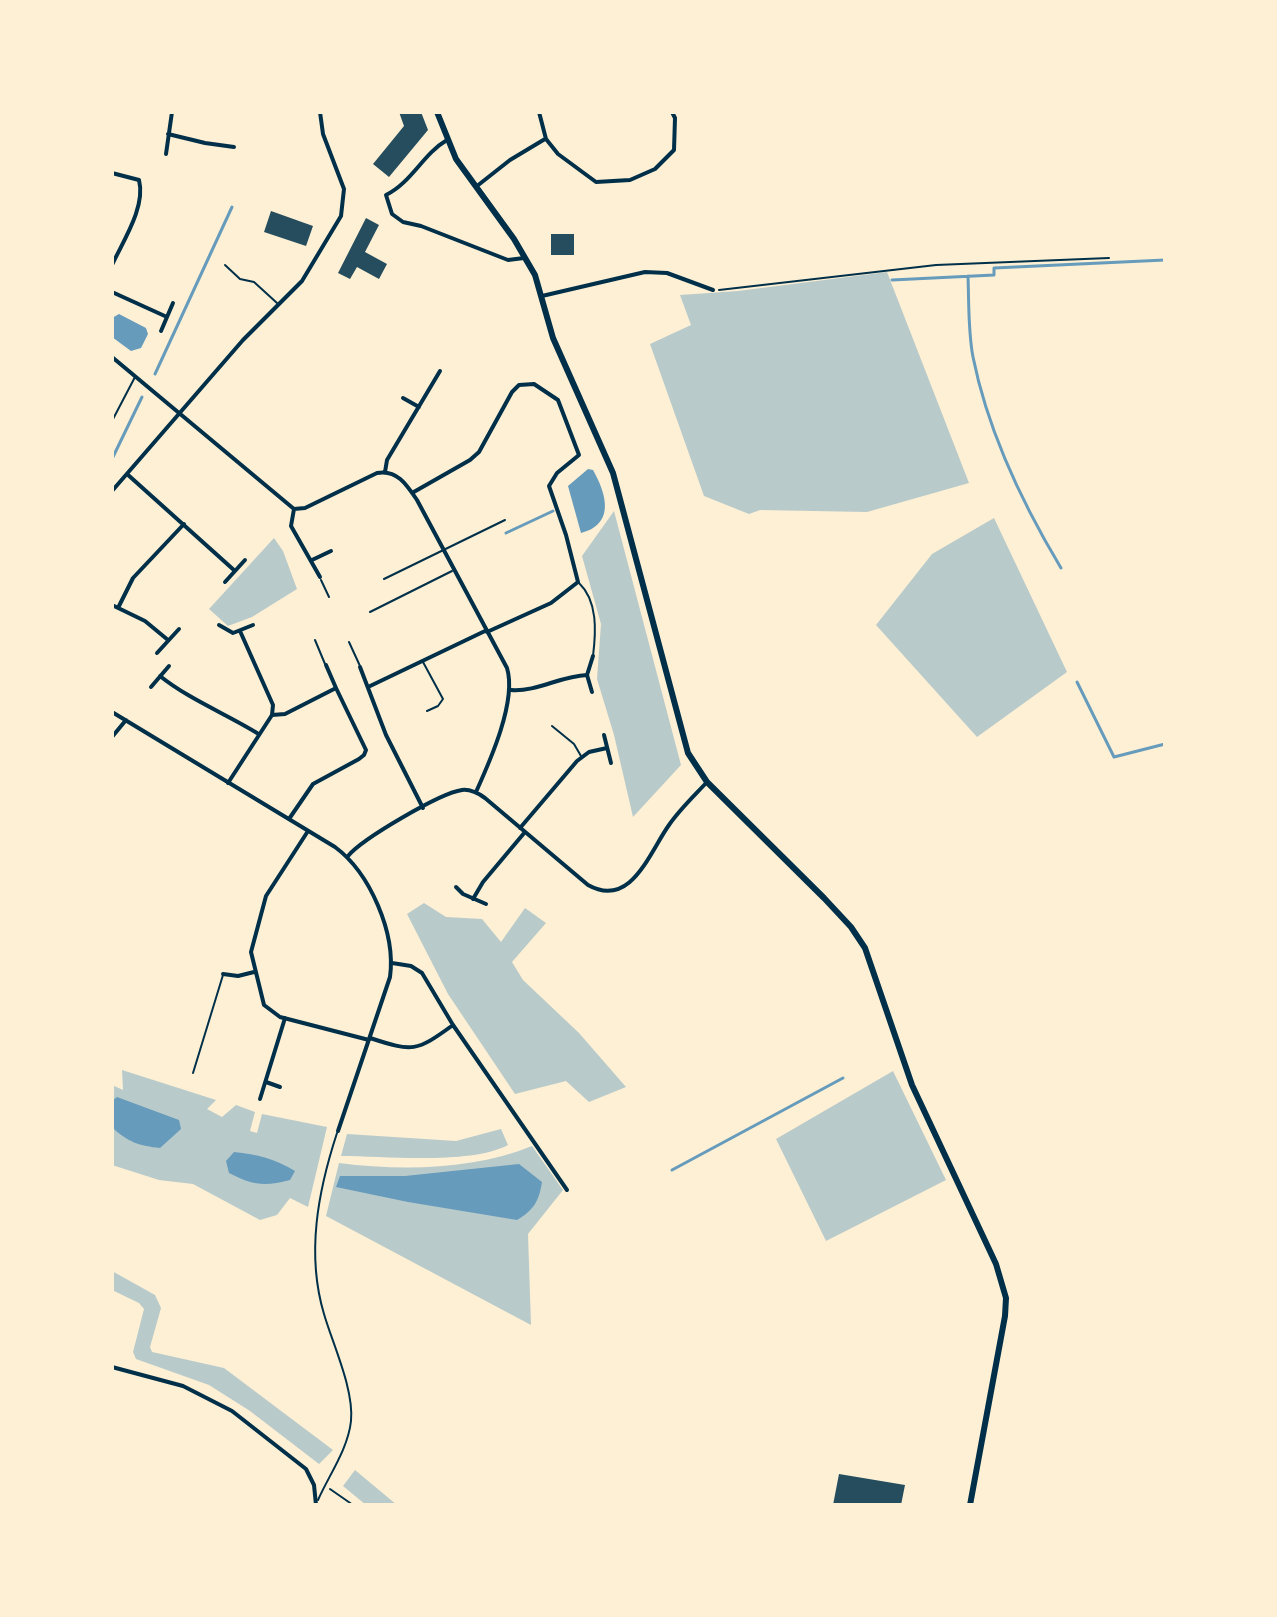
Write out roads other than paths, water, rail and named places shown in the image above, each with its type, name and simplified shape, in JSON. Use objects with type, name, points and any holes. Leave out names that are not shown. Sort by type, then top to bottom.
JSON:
[{"type":"main road","points":[[437,112],[456,159],[526,257],[535,275],[539,296],[566,369],[613,473],[685,747],[707,782],[824,898],[851,927],[865,948],[912,1085],[996,1264],[1006,1298],[1005,1316],[970,1505]]},
{"type":"street","points":[[166,154],[172,112]]},
{"type":"street","points":[[112,491],[310,271],[343,207],[344,189],[323,134],[320,112]]},
{"type":"street","points":[[539,112],[546,139],[558,154],[596,182],[630,180],[655,169],[674,150],[675,118],[672,112]]},
{"type":"street","points":[[168,134],[234,147]]},
{"type":"street","points":[[475,187],[510,160],[546,139]]},
{"type":"street","points":[[447,140],[411,178],[386,195],[392,214],[403,222],[508,260],[526,257]]},
{"type":"street","points":[[112,173],[139,180],[141,193],[112,265]]},
{"type":"street","points":[[539,296],[645,272],[667,273],[713,290]]},
{"type":"street","points":[[112,292],[167,317]]},
{"type":"street","points":[[161,331],[173,303]]},
{"type":"street","points":[[112,357],[294,509],[305,508],[377,473],[396,475],[412,493],[507,668],[511,690],[476,792]]},
{"type":"street","points":[[385,472],[387,460],[440,371]]},
{"type":"street","points":[[368,687],[551,603],[578,582],[566,535],[550,492],[552,478],[576,459],[578,448],[558,400],[534,384],[519,385],[512,392],[479,452],[412,493]]},
{"type":"street","points":[[403,398],[419,407]]},
{"type":"street","points":[[126,473],[235,571]]},
{"type":"street","points":[[294,509],[291,526],[320,577]]},
{"type":"street","points":[[118,608],[133,578],[184,524]]},
{"type":"street","points":[[312,560],[331,551]]},
{"type":"street","points":[[225,582],[245,560]]},
{"type":"street","points":[[112,605],[145,621],[168,640]]},
{"type":"street","points":[[219,625],[233,633],[253,625]]},
{"type":"street","points":[[157,653],[179,629]]},
{"type":"street","points":[[228,783],[272,715],[273,705],[240,631]]},
{"type":"street","points":[[592,692],[587,675],[593,656]]},
{"type":"street","points":[[289,819],[313,784],[364,755],[363,742],[326,665]]},
{"type":"street","points":[[151,687],[169,666]]},
{"type":"street","points":[[360,667],[386,735],[423,808]]},
{"type":"street","points":[[511,690],[526,691],[576,675],[587,675]]},
{"type":"street","points":[[160,676],[179,691],[258,734]]},
{"type":"street","points":[[272,715],[285,714],[336,688]]},
{"type":"street","points":[[112,712],[348,856],[366,880],[379,909],[392,963],[338,1131]]},
{"type":"street","points":[[112,737],[126,720]]},
{"type":"street","points":[[604,735],[611,763]]},
{"type":"street","points":[[473,899],[522,830],[581,757],[607,748]]},
{"type":"street","points":[[348,856],[368,839],[462,790],[476,792],[588,885],[612,892],[624,887],[639,871],[670,823],[707,782]]},
{"type":"street","points":[[308,831],[266,896],[251,952],[264,1005],[270,1012],[285,1018],[400,1048],[414,1049],[453,1025]]},
{"type":"street","points":[[456,887],[486,904]]},
{"type":"street","points":[[392,963],[411,966],[422,973],[453,1025],[567,1190]]},
{"type":"street","points":[[223,974],[238,976],[254,972]]},
{"type":"street","points":[[260,1099],[285,1018]]},
{"type":"street","points":[[266,1082],[280,1087]]},
{"type":"street","points":[[112,1367],[183,1386],[232,1411],[306,1469],[312,1480],[316,1503]]},
{"type":"lane","points":[[225,265],[240,279],[254,282],[278,304]]},
{"type":"lane","points":[[112,421],[135,377]]},
{"type":"lane","points":[[384,579],[505,520]]},
{"type":"lane","points":[[370,612],[453,570]]},
{"type":"lane","points":[[320,577],[329,597]]},
{"type":"lane","points":[[578,582],[585,588],[595,620],[593,656]]},
{"type":"lane","points":[[315,640],[326,665]]},
{"type":"lane","points":[[349,642],[360,667]]},
{"type":"lane","points":[[423,661],[443,699],[438,706],[427,711]]},
{"type":"lane","points":[[552,726],[574,744],[581,757]]},
{"type":"lane","points":[[193,1073],[223,974]]},
{"type":"lane","points":[[316,1503],[343,1448],[351,1417],[345,1382],[319,1297],[315,1264],[320,1197],[338,1131]]},
{"type":"water","points":[[119,314],[146,328],[148,334],[141,348],[131,351],[112,337],[112,318]]},
{"type":"water","points":[[588,469],[593,470],[598,479],[605,507],[599,523],[581,533],[568,486]]},
{"type":"water","points":[[117,1097],[179,1120],[181,1129],[160,1148],[129,1140],[112,1127],[112,1101]]},
{"type":"water","points":[[234,1152],[266,1158],[295,1171],[290,1180],[273,1184],[245,1180],[229,1173],[226,1161]]},
{"type":"water","points":[[519,1164],[542,1182],[535,1204],[517,1220],[336,1187],[340,1176],[405,1176]]},
{"type":"waterway","points":[[155,374],[232,207]]},
{"type":"waterway","points":[[892,280],[994,275],[994,268],[1165,260]]},
{"type":"waterway","points":[[968,276],[971,347],[979,385],[1008,466],[1061,568]]},
{"type":"waterway","points":[[112,459],[142,397]]},
{"type":"waterway","points":[[506,533],[553,511]]},
{"type":"waterway","points":[[1077,682],[1114,757],[1165,744]]},
{"type":"waterway","points":[[672,1170],[843,1078]]}]
